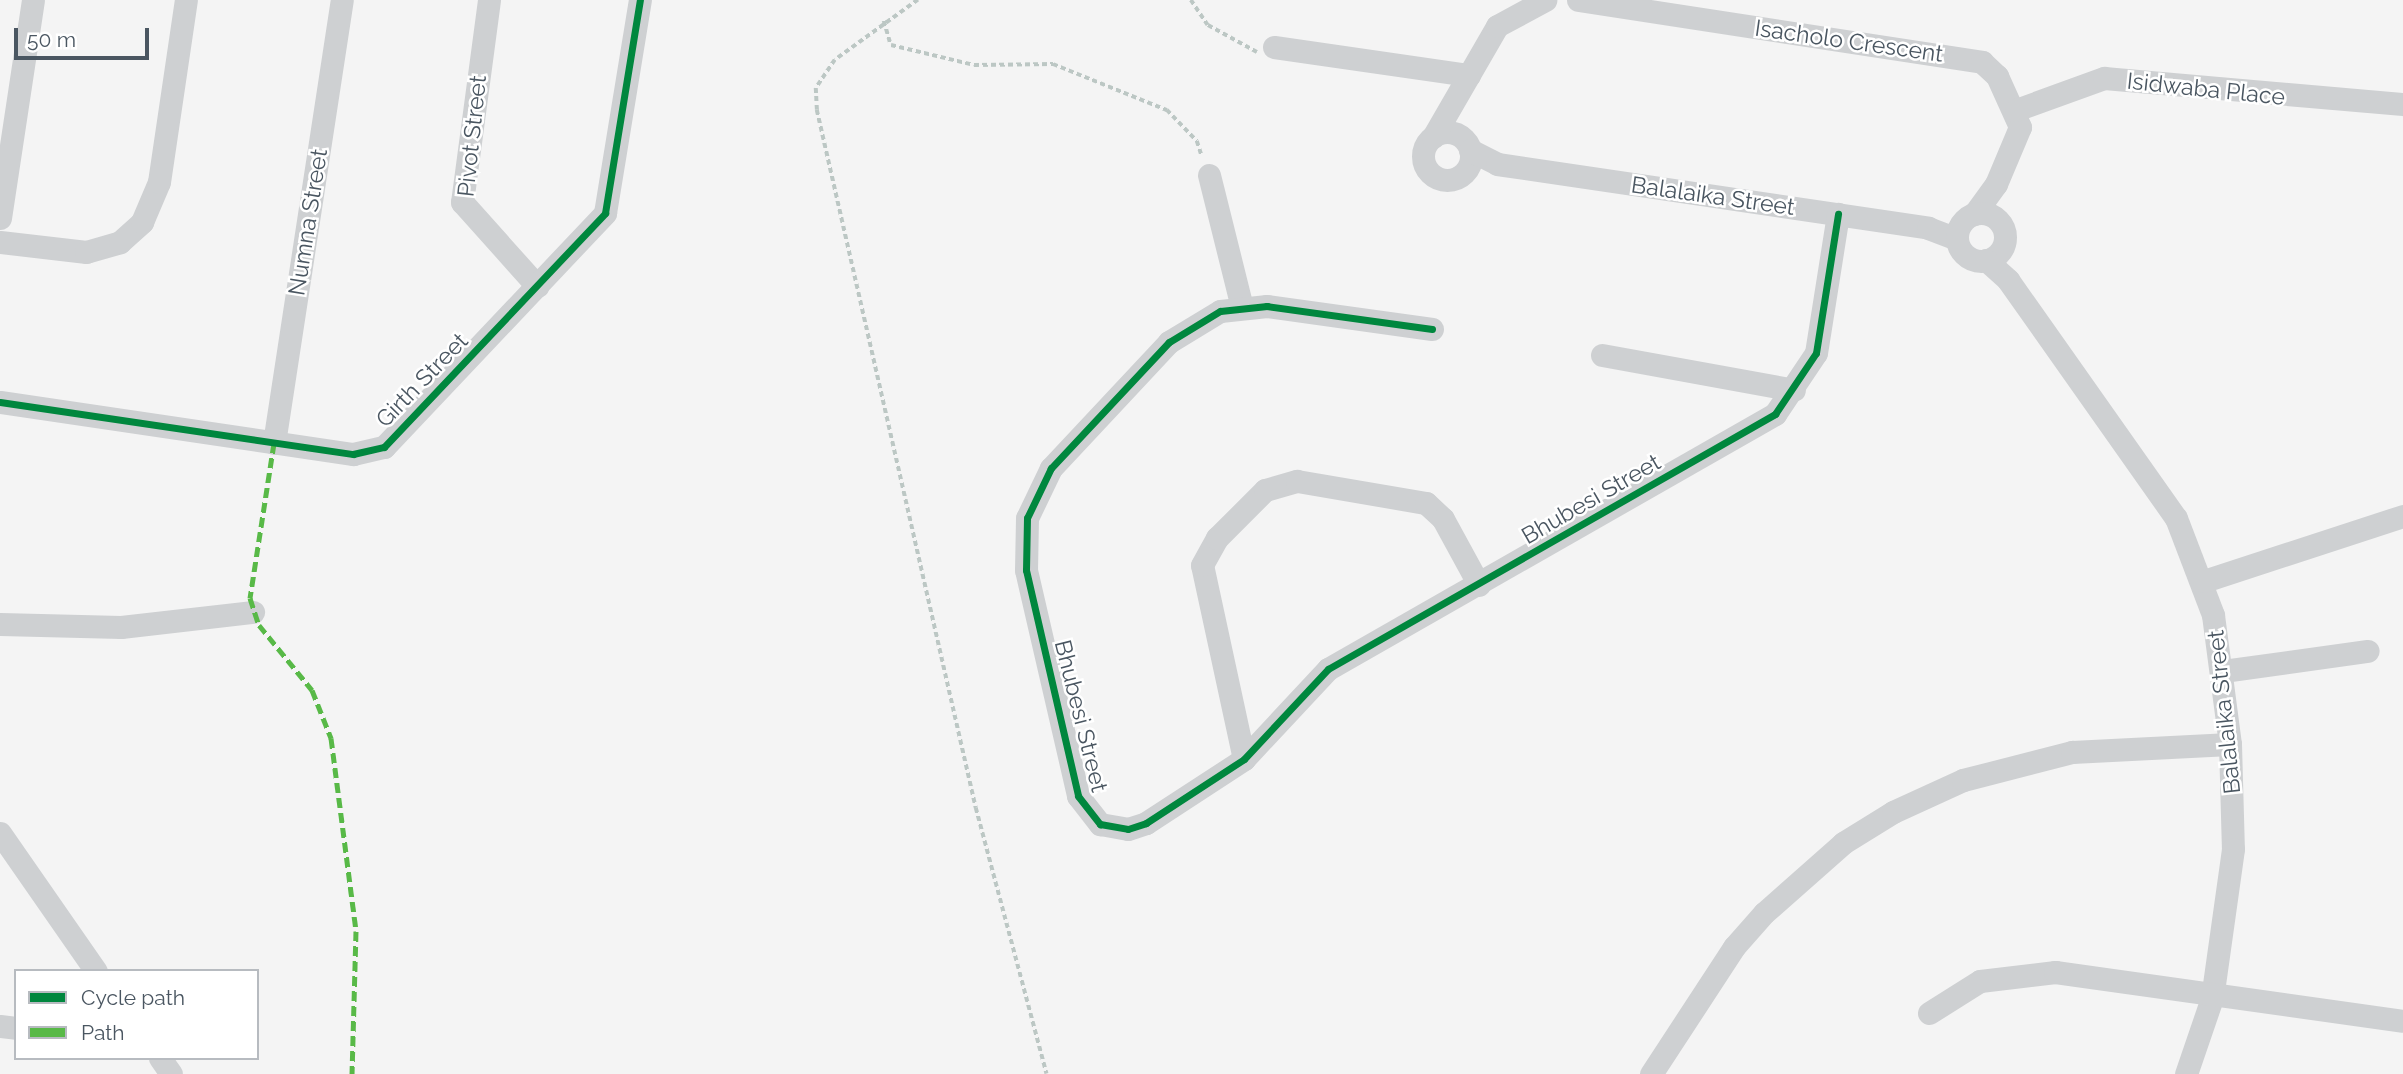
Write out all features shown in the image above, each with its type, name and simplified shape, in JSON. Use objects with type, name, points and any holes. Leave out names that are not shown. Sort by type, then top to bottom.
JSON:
[{"type":"street","points":[[0,218],[9,101],[33,0]]},
{"type":"street","points":[[0,242],[86,252],[120,242],[142,222],[159,182],[186,0]]},
{"type":"street","name":"Numna Street","points":[[274,443],[342,0]]},
{"type":"street","name":"Pivot Street","points":[[489,0],[463,202],[537,286]]},
{"type":"street","name":"Girth Street","points":[[0,402],[352,454],[384,447],[537,286],[609,203],[640,0]]},
{"type":"street","points":[[1274,47],[1469,75],[1496,26],[1545,0]]},
{"type":"street","name":"Isacholo Crescent","points":[[1577,0],[1975,59],[1992,70],[2016,110]]},
{"type":"street","name":"Balalaika Street","points":[[1469,75],[1457,99],[1456,148],[1497,164],[1928,228],[1972,223]]},
{"type":"street","name":"Isidwaba Place","points":[[2016,110],[2104,78],[2403,104]]},
{"type":"street","points":[[1972,223],[1996,184],[2019,132],[2016,110]]},
{"type":"street","points":[[1209,175],[1242,307]]},
{"type":"street","name":"Bhubesi Street","points":[[1432,329],[1242,307],[1203,318],[1177,335],[1063,454],[1032,503],[1024,551],[1074,780],[1090,815],[1115,829],[1140,826],[1244,759],[1328,669],[1761,425],[1794,390],[1816,353],[1838,214]]},
{"type":"street","name":"Balalaika Street","points":[[1972,223],[1995,253],[2008,280],[2161,495],[2204,581],[2223,671],[2231,744],[2233,849],[2212,998],[2186,1074]]},
{"type":"street","name":"Balalaika Street","points":[[1972,223],[1967,256],[1995,253]]},
{"type":"street","points":[[1602,355],[1794,390]]},
{"type":"street","points":[[1244,759],[1202,565],[1217,538],[1265,490],[1297,481],[1426,503],[1443,519],[1479,585]]},
{"type":"street","points":[[2204,581],[2403,516]]},
{"type":"street","points":[[0,624],[121,627],[253,612]]},
{"type":"street","points":[[2223,671],[2368,651]]},
{"type":"street","points":[[1651,1074],[1721,965],[1764,913],[1843,843],[1893,812],[1963,780],[2072,752],[2231,744]]},
{"type":"street","points":[[0,833],[95,969]]},
{"type":"street","points":[[1929,1013],[1980,981],[2038,973],[2403,1021]]},
{"type":"path","points":[[918,0],[884,21],[825,71],[816,88],[817,110],[983,837],[1047,1074]]},
{"type":"path","points":[[1191,0],[1208,25],[1240,45],[1262,54],[1274,47]]},
{"type":"path","points":[[884,21],[891,45],[974,65],[1054,64],[1167,110],[1197,141],[1209,175]]},
{"type":"marked path","points":[[274,443],[250,598],[259,625],[312,690],[331,738],[356,931],[352,1074]]},
{"type":"cycle path","points":[[0,402],[353,454],[384,447],[605,213],[640,0]]},
{"type":"cycle path","points":[[1432,329],[1267,306],[1220,311],[1169,342],[1051,468],[1027,518],[1026,570],[1078,796],[1100,824],[1128,829],[1146,823],[1244,759],[1328,669],[1775,414],[1816,353],[1838,214]]}]
